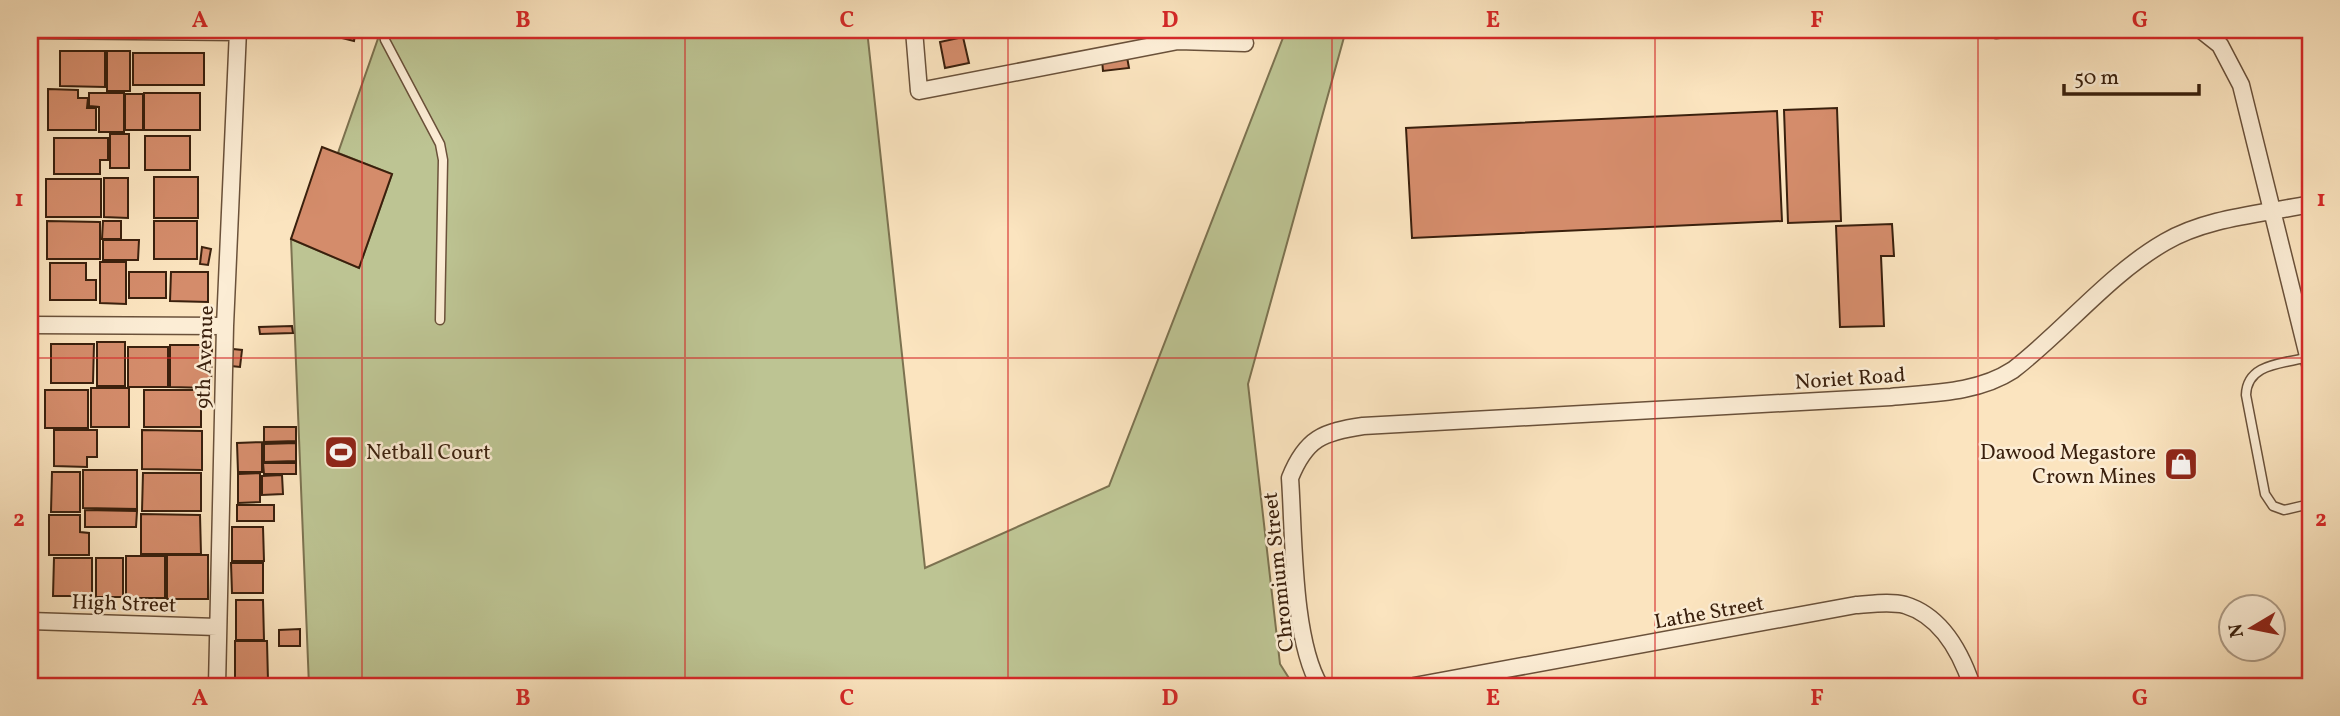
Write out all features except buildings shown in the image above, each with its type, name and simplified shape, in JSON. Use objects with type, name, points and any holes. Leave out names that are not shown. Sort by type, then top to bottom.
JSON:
[{"type":"street","points":[[30,30],[238,31]]},
{"type":"street","points":[[914,30],[919,91],[1166,36],[1245,44]]},
{"type":"street","points":[[2201,30],[2221,45],[2241,85],[2275,212],[2309,361]]},
{"type":"street","name":"9th Avenue","points":[[217,686],[225,326],[238,31]]},
{"type":"street","name":"Noriet Road","points":[[1336,430],[1891,397],[1973,387],[1998,380],[2013,370],[2125,270],[2167,241],[2199,227],[2310,204]]},
{"type":"street","points":[[30,325],[225,326]]},
{"type":"street","name":"Chromium Street","points":[[1320,686],[1311,671],[1302,642],[1290,478],[1298,458],[1310,442],[1336,430]]},
{"type":"street","name":"Lathe Street","points":[[1414,686],[1856,605],[1888,603],[1925,614],[1944,632],[1958,653],[1972,686]]},
{"type":"street","name":"High Street","points":[[30,621],[217,627]]},
{"type":"lane","points":[[383,30],[385,40],[440,144],[443,160],[440,320]]},
{"type":"lane","points":[[1996,34],[2025,30]]},
{"type":"lane","points":[[2309,361],[2254,371],[2246,382],[2245,395],[2265,494],[2273,506],[2284,510],[2310,504]]},
{"type":"green space","points":[[381,30],[867,30],[925,568],[1109,486],[1286,30],[1346,30],[1248,384],[1280,664],[1294,686],[309,686],[291,239],[359,268],[392,174],[338,153]]},
{"type":"place","name":"Netball Court","points":[[341,452]]},
{"type":"place","name":"Dawood Megastore Crown Mines","points":[[2181,464]]}]
